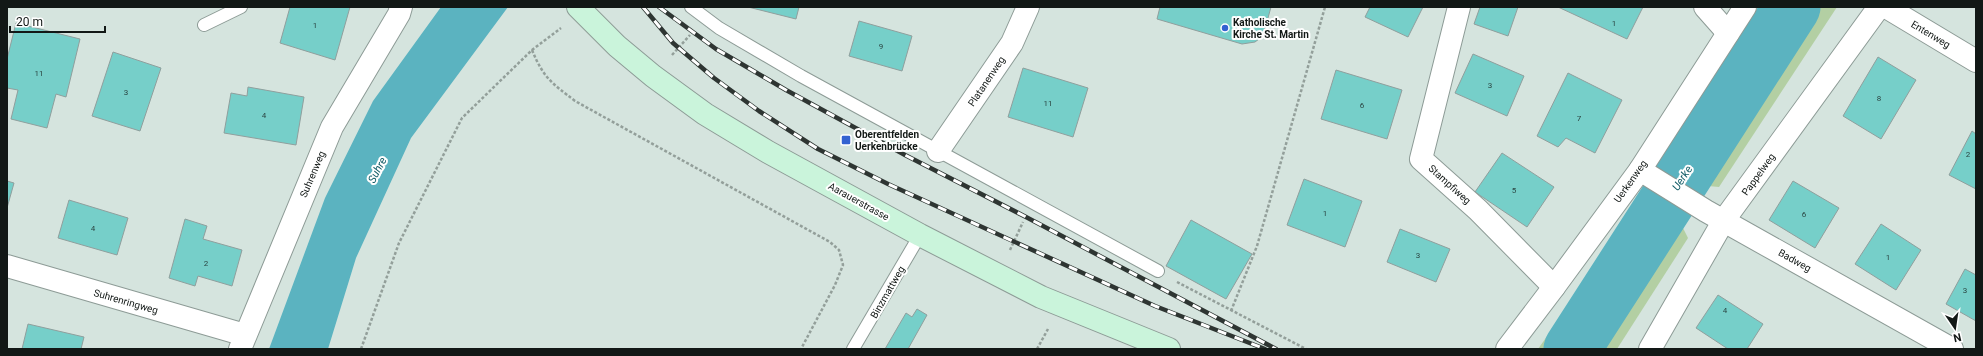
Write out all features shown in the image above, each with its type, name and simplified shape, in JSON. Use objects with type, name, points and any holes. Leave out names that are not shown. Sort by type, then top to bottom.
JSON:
[{"type":"main road","name":"Aarauerstrasse","points":[[580,9],[653,76],[706,114],[768,152],[920,235],[1041,297],[1169,349]]},
{"type":"street","name":"Suhrenweg","points":[[243,342],[332,127],[401,7]]},
{"type":"street","name":"Platanenweg","points":[[938,151],[1012,43],[1028,7]]},
{"type":"street","name":"Stampfiweg","points":[[1459,7],[1421,158],[1478,210],[1554,287]]},
{"type":"street","points":[[1705,7],[1728,33]]},
{"type":"street","name":"Uerkenweg","points":[[1507,349],[1554,287],[1646,173],[1728,33],[1745,7]]},
{"type":"street","name":"Pappelweg","points":[[1650,349],[1715,216],[1879,7]]},
{"type":"street","name":"Entenweg","points":[[1886,7],[1976,62]]},
{"type":"street","name":"Badweg","points":[[1646,173],[1715,216],[1952,349]]},
{"type":"street","name":"Suhrenringweg","points":[[7,266],[243,342]]},
{"type":"lane","points":[[204,25],[241,7]]},
{"type":"lane","points":[[691,7],[704,18],[801,76],[1158,271]]},
{"type":"lane","name":"Binzmattweg","points":[[853,349],[920,235]]},
{"type":"path","points":[[1232,311],[1257,246],[1325,7]]},
{"type":"path","points":[[362,349],[398,243],[462,118],[532,50],[580,9]]},
{"type":"path","points":[[653,76],[704,18]]},
{"type":"path","points":[[532,50],[540,69],[547,79],[575,102],[830,242],[839,250],[843,265],[835,285],[801,349]]},
{"type":"path","points":[[1158,271],[1306,349]]},
{"type":"path","points":[[1037,349],[1046,335]]},
{"type":"green space","points":[[1764,7],[1837,7],[1719,187],[1697,185],[1673,169],[1675,146]]},
{"type":"green space","points":[[1641,204],[1682,226],[1688,238],[1617,349],[1538,349]]},
{"type":"water","name":"Suhre","points":[[441,7],[508,7],[411,138],[356,258],[328,349],[269,349],[325,198],[373,101]]},
{"type":"building","points":[[290,7],[350,7],[335,60],[280,43]]},
{"type":"building","points":[[748,7],[799,7],[796,19]]},
{"type":"building","name":"Katholische Kirche St. Martin","points":[[1160,7],[1271,7],[1263,36],[1255,42],[1242,44],[1157,19]]},
{"type":"building","points":[[1370,7],[1423,7],[1408,37],[1365,17]]},
{"type":"building","points":[[1480,7],[1518,7],[1508,36],[1474,24]]},
{"type":"building","points":[[1558,7],[1643,7],[1627,39]]},
{"type":"building","points":[[859,21],[912,36],[902,71],[849,56]]},
{"type":"building","points":[[16,23],[80,39],[66,97],[56,94],[47,128],[11,119],[18,90],[7,88],[7,59]]},
{"type":"building","points":[[113,52],[161,68],[140,131],[92,116]]},
{"type":"building","points":[[1473,54],[1524,76],[1507,116],[1455,93]]},
{"type":"building","points":[[1878,57],[1916,80],[1881,139],[1843,116]]},
{"type":"building","points":[[1023,68],[1088,88],[1073,137],[1008,117]]},
{"type":"building","points":[[1336,70],[1402,90],[1387,139],[1321,119]]},
{"type":"building","points":[[1568,73],[1622,100],[1595,153],[1566,138],[1558,147],[1537,136]]},
{"type":"building","points":[[248,87],[304,97],[296,145],[224,133],[231,93],[247,96]]},
{"type":"building","points":[[1972,131],[1976,134],[1976,189],[1949,175]]},
{"type":"building","points":[[1502,153],[1554,187],[1527,227],[1475,192]]},
{"type":"building","points":[[1304,179],[1362,201],[1345,247],[1287,225]]},
{"type":"building","points":[[7,181],[14,183],[7,208]]},
{"type":"building","points":[[1793,181],[1839,208],[1815,248],[1769,220]]},
{"type":"building","points":[[69,200],[128,218],[117,255],[58,238]]},
{"type":"building","points":[[185,219],[207,226],[203,239],[242,250],[232,286],[198,276],[195,286],[169,278]]},
{"type":"building","points":[[1191,220],[1252,254],[1226,299],[1166,266]]},
{"type":"building","points":[[1881,224],[1921,250],[1896,290],[1855,264]]},
{"type":"building","points":[[1400,229],[1450,249],[1436,282],[1387,262]]},
{"type":"building","points":[[1965,269],[1976,275],[1976,321],[1946,304]]},
{"type":"building","points":[[1718,295],[1763,324],[1747,349],[1728,349],[1696,328]]},
{"type":"building","points":[[917,309],[927,315],[908,349],[885,349],[906,313],[912,317]]},
{"type":"building","points":[[28,324],[84,337],[81,349],[22,349]]},
{"type":"waterway","name":"Uerke","points":[[1572,349],[1792,7]]},
{"type":"railway","points":[[643,7],[673,43],[714,78],[759,111],[818,149],[888,184],[1155,306],[1265,349]]},
{"type":"railway","points":[[659,7],[716,49],[786,90],[905,155],[1276,349]]},
{"type":"place","name":"Katholische Kirche St. Martin","points":[[1225,28]]},
{"type":"place","name":"Oberentfelden Uerkenbrücke","points":[[846,140]]}]
